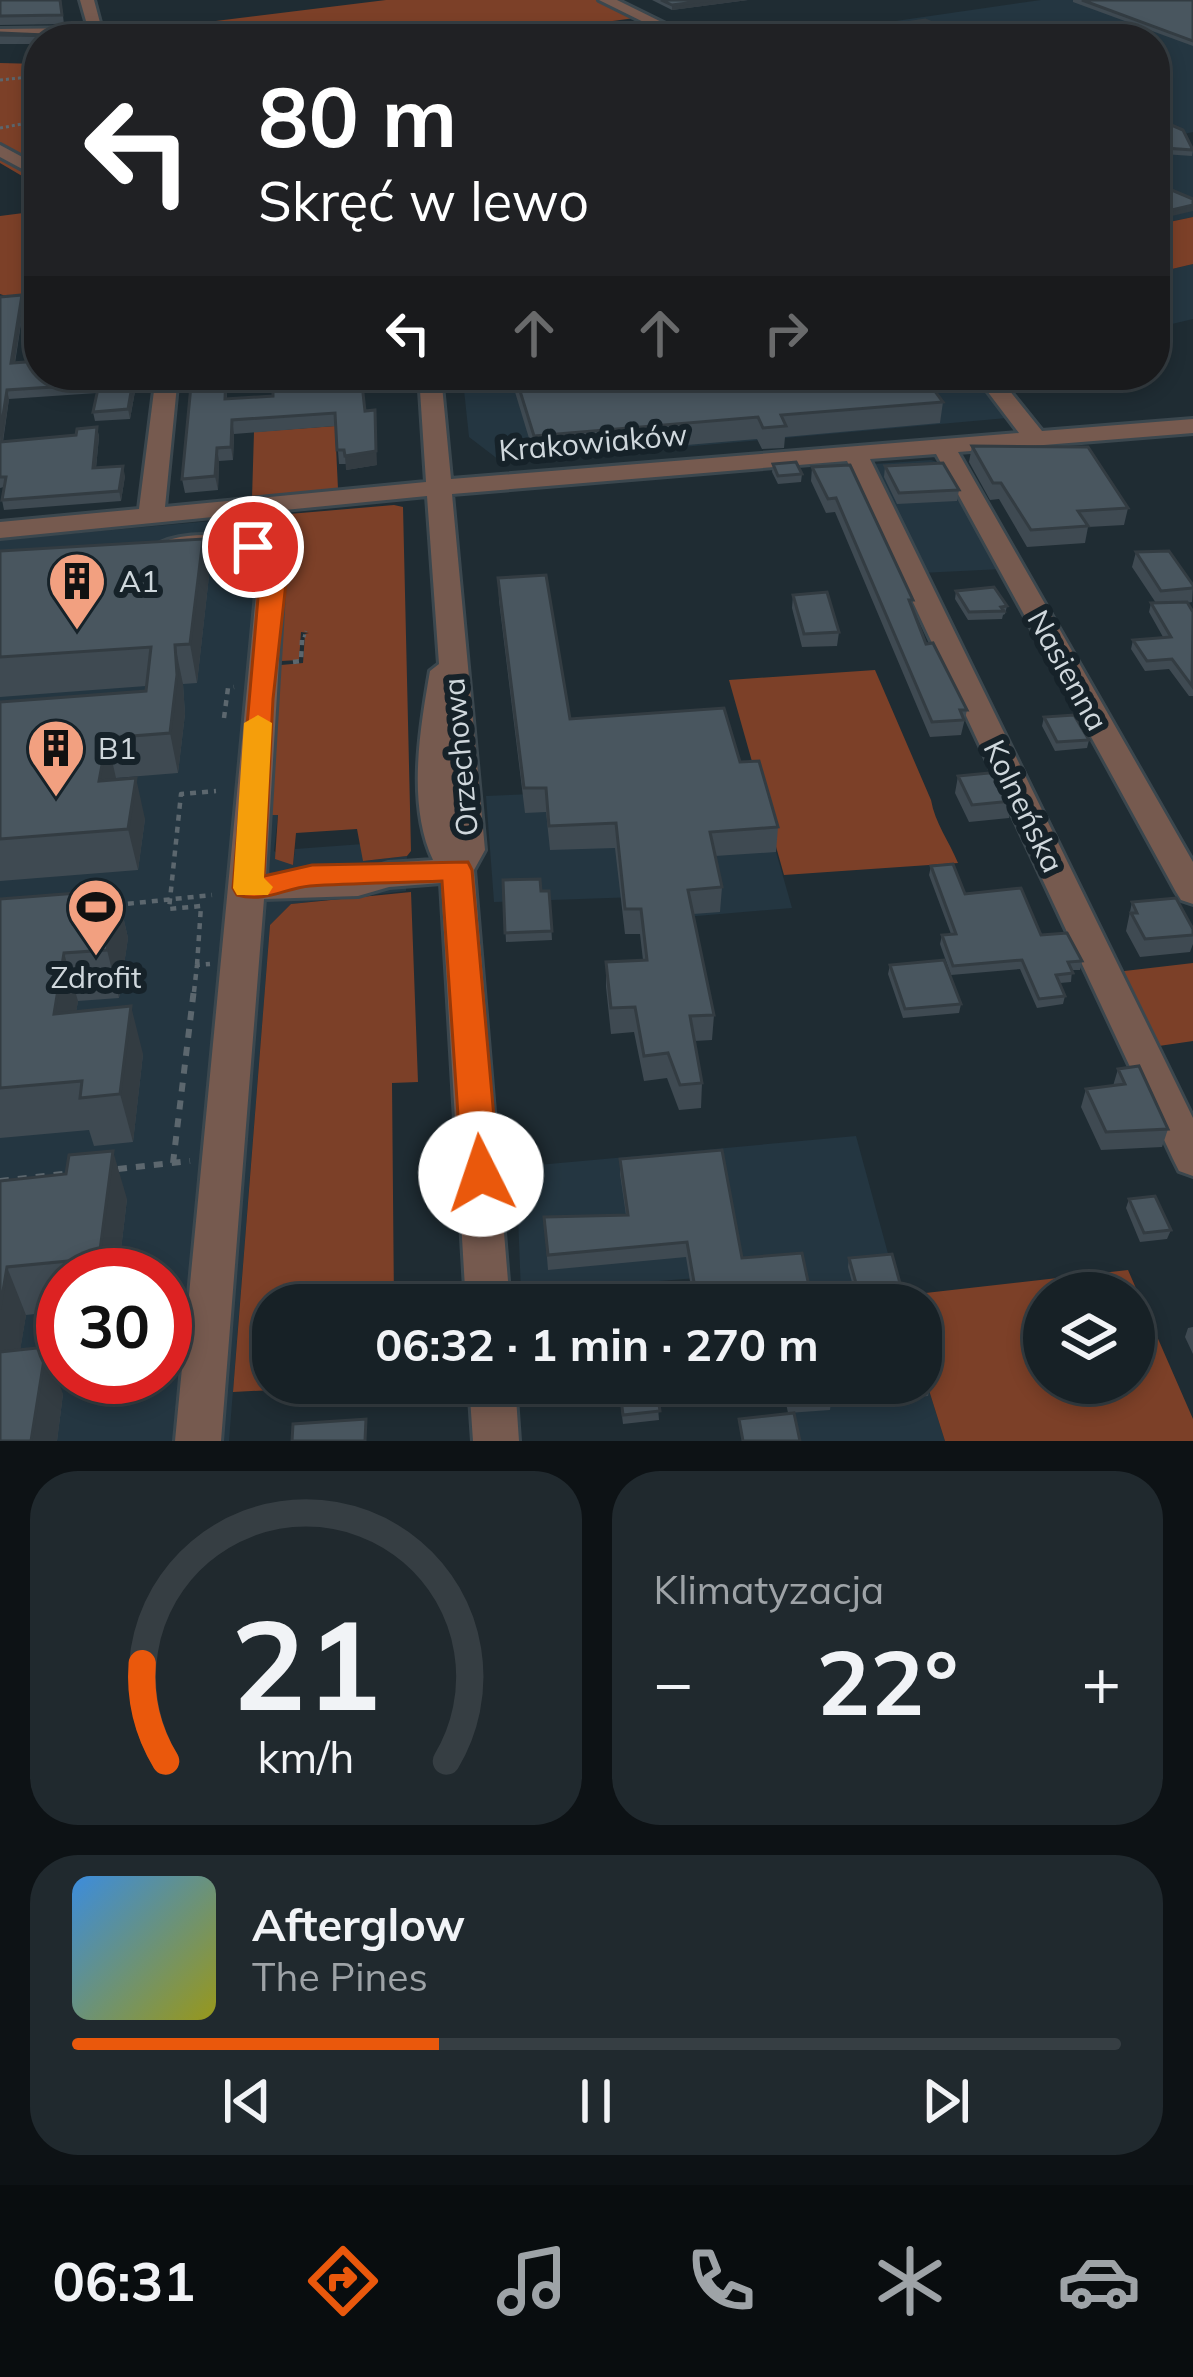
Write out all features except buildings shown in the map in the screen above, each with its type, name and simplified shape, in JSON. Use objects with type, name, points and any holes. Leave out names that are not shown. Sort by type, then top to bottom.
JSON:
[{"type":"street","points":[[606,0],[657,24]]},
{"type":"street","points":[[151,517],[165,390]]},
{"type":"street","name":"Orzechowa","points":[[431,390],[449,641],[436,742],[441,852],[457,870],[487,1284]]},
{"type":"street","points":[[998,390],[1036,439]]},
{"type":"street","name":"Krakowiaków","points":[[0,530],[1193,426]]},
{"type":"street","name":"Nasienna","points":[[944,448],[1193,892]]},
{"type":"street","name":"Kolneńska","points":[[855,454],[1193,1159]]},
{"type":"street","points":[[143,552],[232,543],[253,547],[272,561],[259,888],[198,1441]]},
{"type":"street","points":[[259,888],[358,884],[388,875],[457,870]]},
{"type":"street","points":[[493,1404],[496,1441]]},
{"type":"path","points":[[289,662],[301,662],[302,633],[306,631]]},
{"type":"path","points":[[224,718],[228,688]]},
{"type":"path","points":[[197,965],[201,906],[169,908],[181,794],[216,791]]},
{"type":"path","points":[[106,906],[259,888]]},
{"type":"path","points":[[108,1170],[173,1163]]},
{"type":"path","points":[[0,1180],[86,1172]]},
{"type":"shaded area","points":[[386,0],[596,0],[635,18],[590,24],[192,24]]},
{"type":"shaded area","points":[[1041,0],[1193,0],[1193,132],[1175,136],[1193,149],[1193,217],[1170,222],[1170,24],[875,24]]},
{"type":"shaded area","points":[[0,63],[24,64],[24,177],[0,163]]},
{"type":"shaded area","points":[[24,213],[24,303],[0,294],[0,216]]},
{"type":"shaded area","points":[[1193,217],[1193,264],[1170,269],[1170,222]]},
{"type":"shaded area","points":[[1193,264],[1193,319],[1170,324],[1170,269]]},
{"type":"shaded area","points":[[464,390],[982,390],[1007,418],[503,463],[469,437]]},
{"type":"shaded area","points":[[335,426],[338,489],[252,498],[254,432]]},
{"type":"shaded area","points":[[940,463],[1002,569],[921,573],[870,469],[874,464]]},
{"type":"shaded area","points":[[403,507],[411,851],[407,856],[363,861],[357,829],[296,833],[293,865],[275,859],[278,815],[269,815],[281,665],[303,663],[305,634],[309,633],[301,632],[299,660],[281,661],[289,514]]},
{"type":"shaded area","points":[[289,514],[290,559],[269,814],[278,814],[274,851],[293,865],[295,849],[363,844],[363,861],[407,856],[406,891],[291,904],[270,925],[229,1441],[0,1441],[0,540]]},
{"type":"shaded area","points":[[875,670],[958,863],[784,875],[729,680]]},
{"type":"shaded area","points":[[757,785],[792,908],[685,917],[666,896],[494,902],[486,796]]},
{"type":"shaded area","points":[[411,892],[418,1082],[392,1083],[394,1284],[252,1284],[252,1391],[233,1392],[270,925],[291,904]]},
{"type":"shaded area","points":[[1193,963],[1193,1041],[1152,1047],[1116,972]]},
{"type":"shaded area","points":[[856,1136],[896,1284],[762,1284],[760,1273],[622,1284],[521,1284],[516,1167]]},
{"type":"shaded area","points":[[1023,1282],[1023,1404],[1155,1404],[1155,1332],[1193,1419],[1193,1441],[945,1441],[933,1404],[942,1404],[942,1291]]},
{"type":"shaded area","points":[[787,1404],[933,1404],[945,1441],[797,1441]]},
{"type":"slow traffic","points":[[257,887],[248,888],[258,723]]},
{"type":"place","name":"A1","points":[[77,632]]},
{"type":"place","name":"B1","points":[[56,799]]},
{"type":"place","name":"Zdrofit","points":[[96,958]]},
{"type":"route","points":[[253,547],[272,561],[274,583],[260,699],[248,888],[282,885],[312,875],[457,870],[481,1174]]}]
